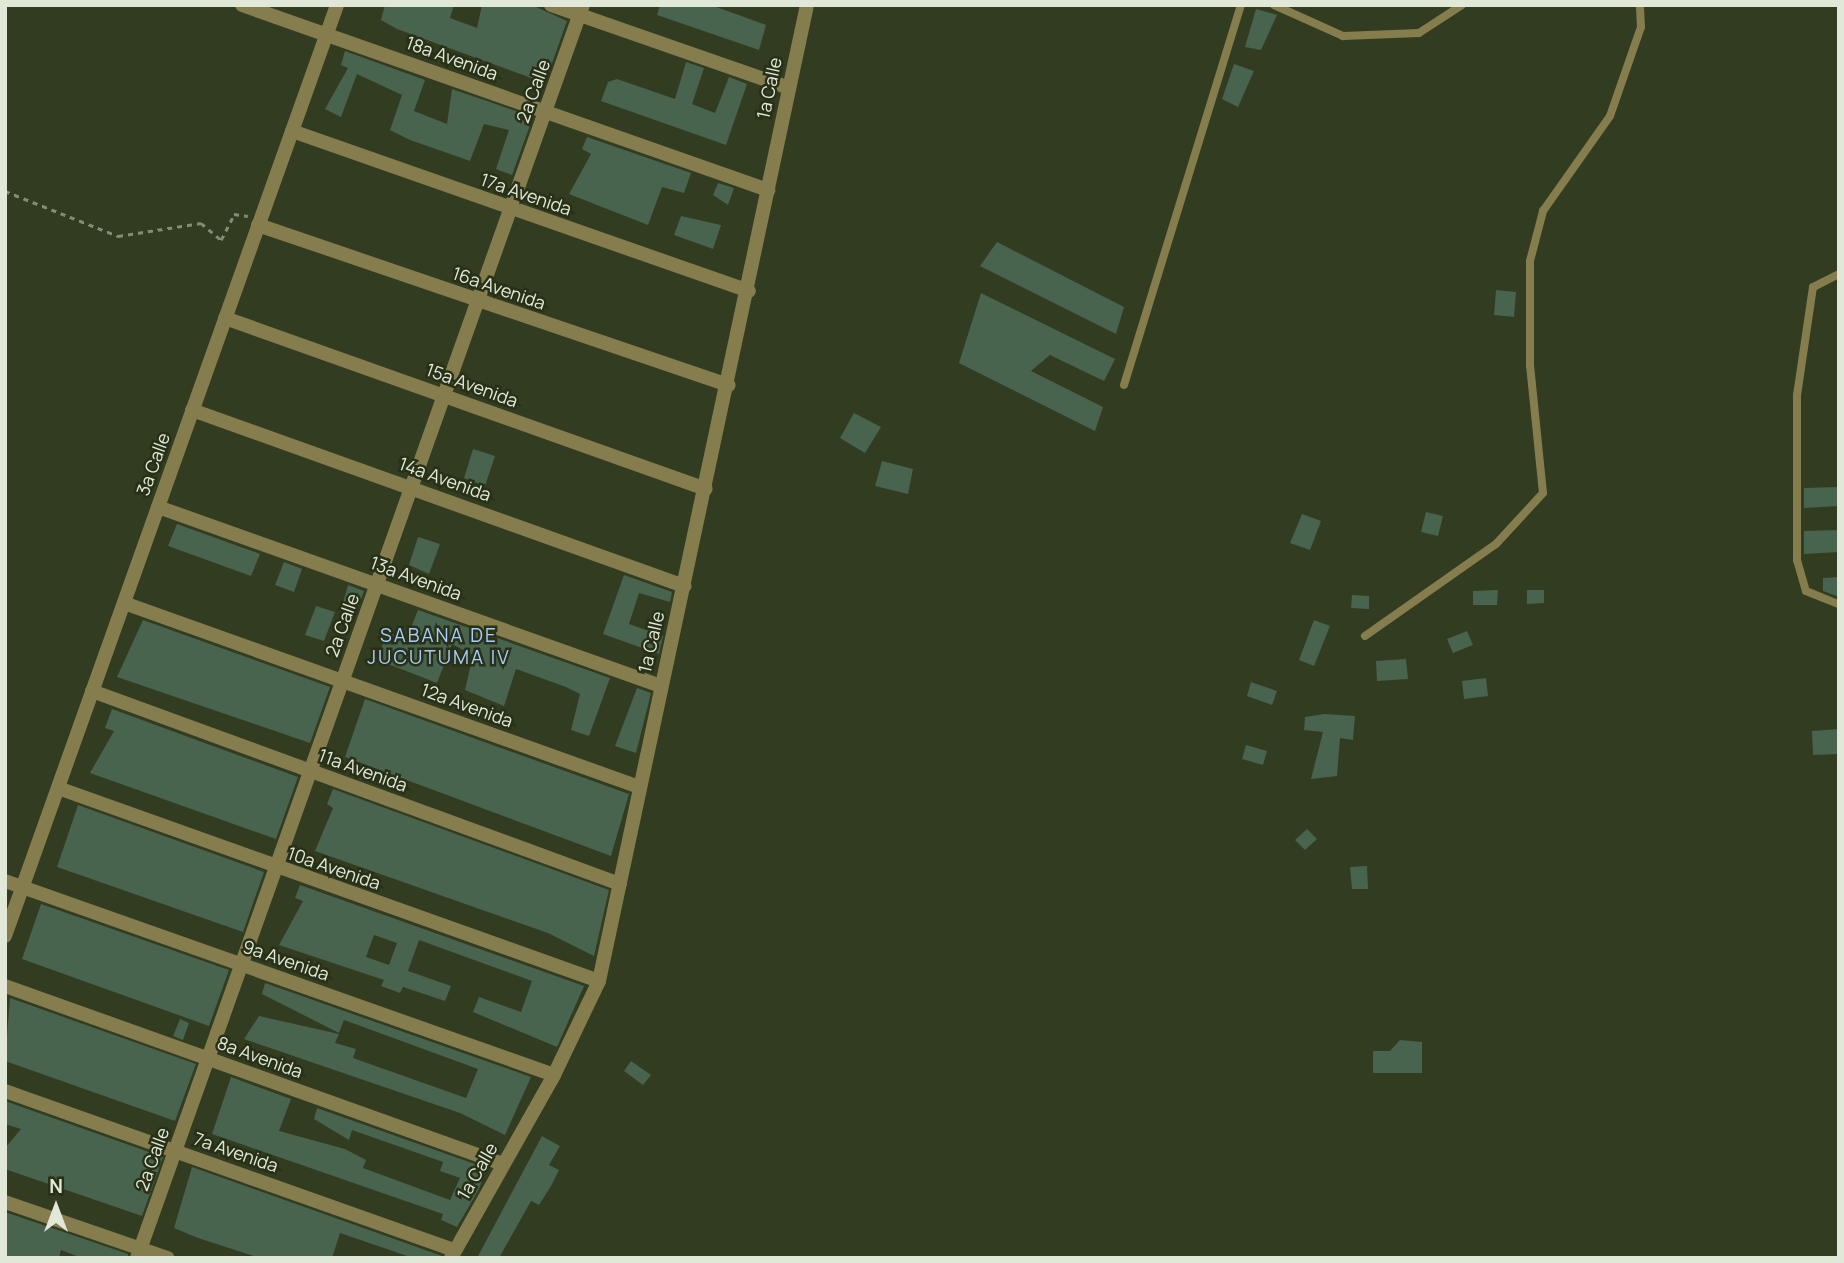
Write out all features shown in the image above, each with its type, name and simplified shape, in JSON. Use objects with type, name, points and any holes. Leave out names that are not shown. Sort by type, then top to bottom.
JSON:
[{"type":"street","name":"18a Avenida","points":[[242,5],[768,190]]},
{"type":"street","name":"3a Calle","points":[[5,936],[337,5]]},
{"type":"street","points":[[551,5],[582,10],[789,88]]},
{"type":"street","name":"1a Calle","points":[[453,1254],[554,1075],[599,981],[661,686],[729,385],[807,5]]},
{"type":"street","name":"2a Calle","points":[[139,1253],[582,10]]},
{"type":"street","name":"17a Avenida","points":[[292,131],[510,210],[749,291]]},
{"type":"street","name":"16a Avenida","points":[[258,225],[729,385]]},
{"type":"street","name":"15a Avenida","points":[[225,318],[706,489]]},
{"type":"street","name":"14a Avenida","points":[[192,410],[684,586]]},
{"type":"street","name":"13a Avenida","points":[[158,508],[661,686]]},
{"type":"street","name":"12a Avenida","points":[[124,603],[639,787]]},
{"type":"street","name":"11a Avenida","points":[[92,691],[620,884]]},
{"type":"street","name":"10a Avenida","points":[[58,788],[599,981]]},
{"type":"street","name":"9a Avenida","points":[[5,881],[554,1075]]},
{"type":"street","name":"8a Avenida","points":[[5,986],[503,1164]]},
{"type":"street","name":"7a Avenida","points":[[5,1091],[453,1254]]},
{"type":"street","points":[[5,1202],[139,1253],[168,1258]]},
{"type":"lane","points":[[1125,385],[1241,5]]},
{"type":"lane","points":[[1274,5],[1343,36],[1419,33],[1462,5]]},
{"type":"lane","points":[[1366,636],[1496,544],[1543,493],[1532,389],[1530,261],[1543,211],[1610,116],[1642,27],[1640,5]]},
{"type":"lane","points":[[1839,274],[1813,287],[1799,381],[1797,560],[1806,591],[1839,604]]},
{"type":"path","points":[[5,191],[118,236],[201,223],[221,240],[234,214],[244,213],[258,225]]},
{"type":"building","points":[[385,5],[454,5],[450,18],[477,28],[482,5],[532,5],[567,21],[545,83],[397,29],[381,20]]},
{"type":"building","points":[[660,5],[711,5],[766,25],[759,50],[657,15]]},
{"type":"building","points":[[1256,9],[1277,15],[1261,50],[1245,47]]},
{"type":"building","points":[[345,51],[425,80],[414,111],[447,124],[452,89],[533,117],[512,175],[496,169],[509,130],[484,124],[470,161],[410,140],[390,130],[402,95],[357,74],[341,117],[325,109],[348,68],[341,65]]},
{"type":"building","points":[[686,62],[704,68],[692,104],[715,113],[729,77],[747,84],[726,145],[601,101],[608,82],[617,79],[675,99]]},
{"type":"building","points":[[1234,64],[1254,71],[1238,107],[1222,99]]},
{"type":"building","points":[[587,137],[691,173],[684,193],[662,187],[648,225],[569,194],[591,154],[582,149]]},
{"type":"building","points":[[718,183],[734,188],[728,205],[713,195]]},
{"type":"building","points":[[681,216],[721,225],[713,249],[674,235]]},
{"type":"building","points":[[997,242],[1124,307],[1116,334],[980,266]]},
{"type":"building","points":[[1496,290],[1516,292],[1514,317],[1494,315]]},
{"type":"building","points":[[981,293],[1115,359],[1104,381],[1050,355],[1031,371],[1103,407],[1095,431],[959,363]]},
{"type":"building","points":[[854,413],[881,427],[865,453],[840,438]]},
{"type":"building","points":[[473,449],[495,456],[485,486],[464,478]]},
{"type":"building","points":[[882,461],[913,469],[908,494],[875,486]]},
{"type":"building","points":[[1839,487],[1839,506],[1804,508],[1804,488]]},
{"type":"building","points":[[1426,512],[1443,516],[1438,536],[1421,532]]},
{"type":"building","points":[[1302,514],[1321,521],[1310,550],[1290,543]]},
{"type":"building","points":[[177,524],[260,554],[251,576],[168,546]]},
{"type":"building","points":[[1839,530],[1839,552],[1804,554],[1804,531]]},
{"type":"building","points":[[418,537],[440,544],[429,574],[409,565]]},
{"type":"building","points":[[284,562],[302,569],[294,592],[275,585]]},
{"type":"building","points":[[624,575],[672,592],[670,602],[639,593],[629,624],[663,636],[659,654],[603,634]]},
{"type":"building","points":[[1839,577],[1839,597],[1823,591],[1823,578]]},
{"type":"building","points":[[348,585],[364,591],[356,613],[342,606]]},
{"type":"building","points":[[1498,590],[1497,605],[1473,605],[1473,591]]},
{"type":"building","points":[[1527,590],[1544,590],[1544,603],[1527,604]]},
{"type":"building","points":[[1352,595],[1369,596],[1369,609],[1351,608]]},
{"type":"building","points":[[316,606],[335,612],[324,641],[305,635]]},
{"type":"building","points":[[418,610],[610,678],[589,736],[571,730],[580,694],[566,687],[516,669],[504,706],[465,690],[473,655],[452,644],[437,683],[378,660],[386,632],[407,638]]},
{"type":"building","points":[[143,620],[330,687],[310,743],[117,677]]},
{"type":"building","points":[[1314,620],[1330,626],[1314,666],[1299,660]]},
{"type":"building","points":[[1467,631],[1473,645],[1453,653],[1447,639]]},
{"type":"building","points":[[1406,659],[1408,679],[1377,681],[1376,661]]},
{"type":"building","points":[[1486,678],[1488,696],[1464,699],[1462,681]]},
{"type":"building","points":[[1251,682],[1277,691],[1272,705],[1247,696]]},
{"type":"building","points":[[637,688],[651,693],[636,753],[615,746]]},
{"type":"building","points":[[365,699],[629,794],[611,856],[345,757]]},
{"type":"building","points":[[112,709],[298,777],[276,839],[90,773],[114,731],[105,728]]},
{"type":"building","points":[[1324,714],[1355,716],[1353,740],[1340,738],[1337,776],[1311,779],[1323,732],[1304,730],[1305,717]]},
{"type":"building","points":[[1839,729],[1839,754],[1813,755],[1812,731]]},
{"type":"building","points":[[1246,745],[1267,751],[1263,765],[1242,759]]},
{"type":"building","points":[[333,789],[609,890],[594,956],[548,933],[315,851],[333,808],[327,804]]},
{"type":"building","points":[[78,805],[264,872],[243,932],[57,867]]},
{"type":"building","points":[[1307,829],[1317,839],[1305,850],[1295,840]]},
{"type":"building","points":[[1367,866],[1368,889],[1352,889],[1350,867]]},
{"type":"building","points":[[300,885],[584,986],[557,1047],[473,1012],[479,997],[521,1012],[532,981],[419,940],[408,971],[451,986],[445,1001],[403,987],[400,993],[381,986],[384,980],[279,945],[303,901],[295,898]],"holes":[[[374,935],[397,943],[389,965],[366,957]]]},
{"type":"building","points":[[41,904],[229,970],[209,1026],[22,959]]},
{"type":"building","points":[[265,983],[531,1077],[505,1135],[460,1113],[244,1039],[259,1016],[339,1034],[335,1043],[356,1049],[353,1058],[466,1098],[478,1069],[344,1020],[339,1033],[262,994]]},
{"type":"building","points":[[10,998],[196,1064],[175,1121],[5,1061]]},
{"type":"building","points":[[180,1019],[189,1023],[183,1040],[173,1036]]},
{"type":"building","points":[[1400,1040],[1422,1042],[1422,1073],[1373,1073],[1373,1051],[1390,1051]]},
{"type":"building","points":[[631,1061],[651,1075],[643,1085],[624,1071]]},
{"type":"building","points":[[231,1077],[291,1099],[279,1131],[345,1149],[366,1160],[363,1168],[450,1200],[460,1178],[440,1171],[443,1162],[352,1130],[349,1140],[314,1119],[317,1108],[486,1168],[479,1189],[457,1227],[441,1220],[443,1214],[212,1134]]},
{"type":"building","points":[[5,1101],[163,1157],[142,1216],[5,1169],[5,1148],[21,1129],[5,1124]]},
{"type":"building","points":[[542,1136],[560,1146],[549,1165],[559,1170],[551,1186],[539,1205],[531,1201],[499,1258],[477,1258]]},
{"type":"building","points":[[192,1167],[442,1256],[413,1258],[340,1233],[332,1258],[260,1258],[198,1238],[174,1228]]},
{"type":"building","points":[[5,1212],[128,1254],[128,1258],[82,1258],[61,1250],[59,1258],[5,1258]]},
{"type":"district","name":"SABANA DE JUCUTUMA IV","points":[[439,647]]}]
